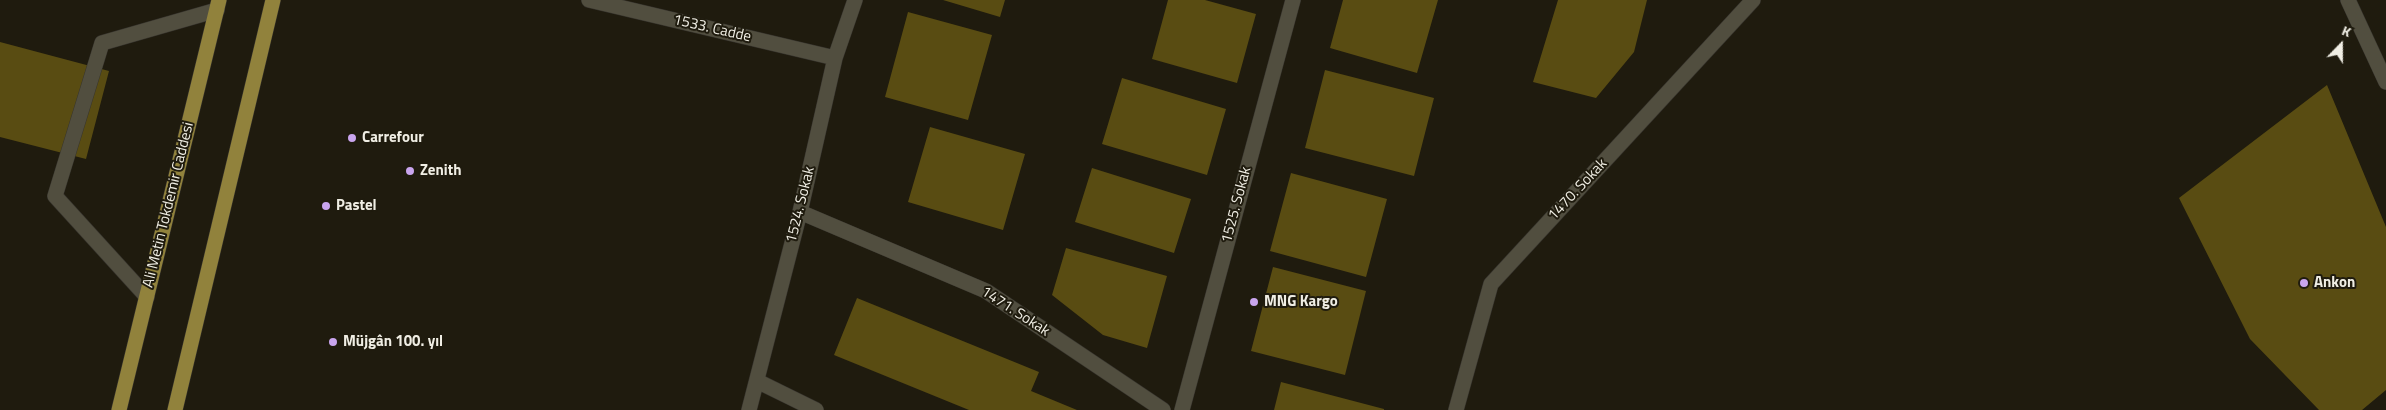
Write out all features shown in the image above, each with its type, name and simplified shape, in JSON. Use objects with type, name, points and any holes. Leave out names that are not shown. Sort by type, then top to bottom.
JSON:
[{"type":"main road","points":[[175,410],[273,0]]},
{"type":"main road","name":"Ali Metin Tokdemir Caddesi","points":[[119,410],[218,5]]},
{"type":"street","name":"1533. Cadde","points":[[589,0],[835,58]]},
{"type":"street","name":"1524. Sokak","points":[[749,410],[800,212],[835,58],[856,0]]},
{"type":"street","name":"1525. Sokak","points":[[1182,410],[1293,0]]},
{"type":"street","name":"1470. Sokak","points":[[1456,410],[1492,284],[1753,0]]},
{"type":"street","points":[[2348,0],[2386,82]]},
{"type":"street","points":[[146,298],[55,196],[102,43],[218,5]]},
{"type":"street","name":"1471. Sokak","points":[[800,212],[986,291],[1163,410]]},
{"type":"street","points":[[757,381],[816,410]]},
{"type":"building","points":[[943,0],[1005,0],[1000,17]]},
{"type":"building","points":[[1168,0],[1205,0],[1256,14],[1237,83],[1152,59]]},
{"type":"building","points":[[1343,0],[1438,0],[1417,73],[1330,48]]},
{"type":"building","points":[[1558,0],[1647,0],[1634,52],[1596,98],[1533,82]]},
{"type":"building","points":[[908,12],[992,35],[968,120],[885,97]]},
{"type":"building","points":[[0,42],[109,71],[86,159],[0,137]]},
{"type":"building","points":[[1325,70],[1434,98],[1414,176],[1305,148]]},
{"type":"building","points":[[1122,78],[1226,109],[1207,175],[1102,144]]},
{"type":"building","name":"Ankon","points":[[2327,85],[2386,227],[2386,390],[2362,410],[2319,410],[2250,339],[2179,198]]},
{"type":"building","points":[[930,127],[1025,154],[1003,230],[908,202]]},
{"type":"building","points":[[1092,168],[1191,199],[1174,253],[1075,222]]},
{"type":"building","points":[[1291,173],[1387,199],[1366,277],[1270,251]]},
{"type":"building","points":[[1066,248],[1167,276],[1147,348],[1103,335],[1052,295]]},
{"type":"building","points":[[1273,267],[1366,291],[1345,375],[1251,351]]},
{"type":"building","points":[[857,298],[1039,372],[1031,391],[1077,410],[969,410],[834,355]]},
{"type":"building","points":[[1281,382],[1384,409],[1384,410],[1274,410]]},
{"type":"place","name":"Carrefour","points":[[352,138]]},
{"type":"place","name":"Zenith","points":[[410,171]]},
{"type":"place","name":"Pastel","points":[[326,206]]},
{"type":"place","name":"Ankon","points":[[2304,283]]},
{"type":"place","name":"MNG Kargo","points":[[1254,302]]},
{"type":"place","name":"Müjgân 100. yıl","points":[[333,342]]}]
